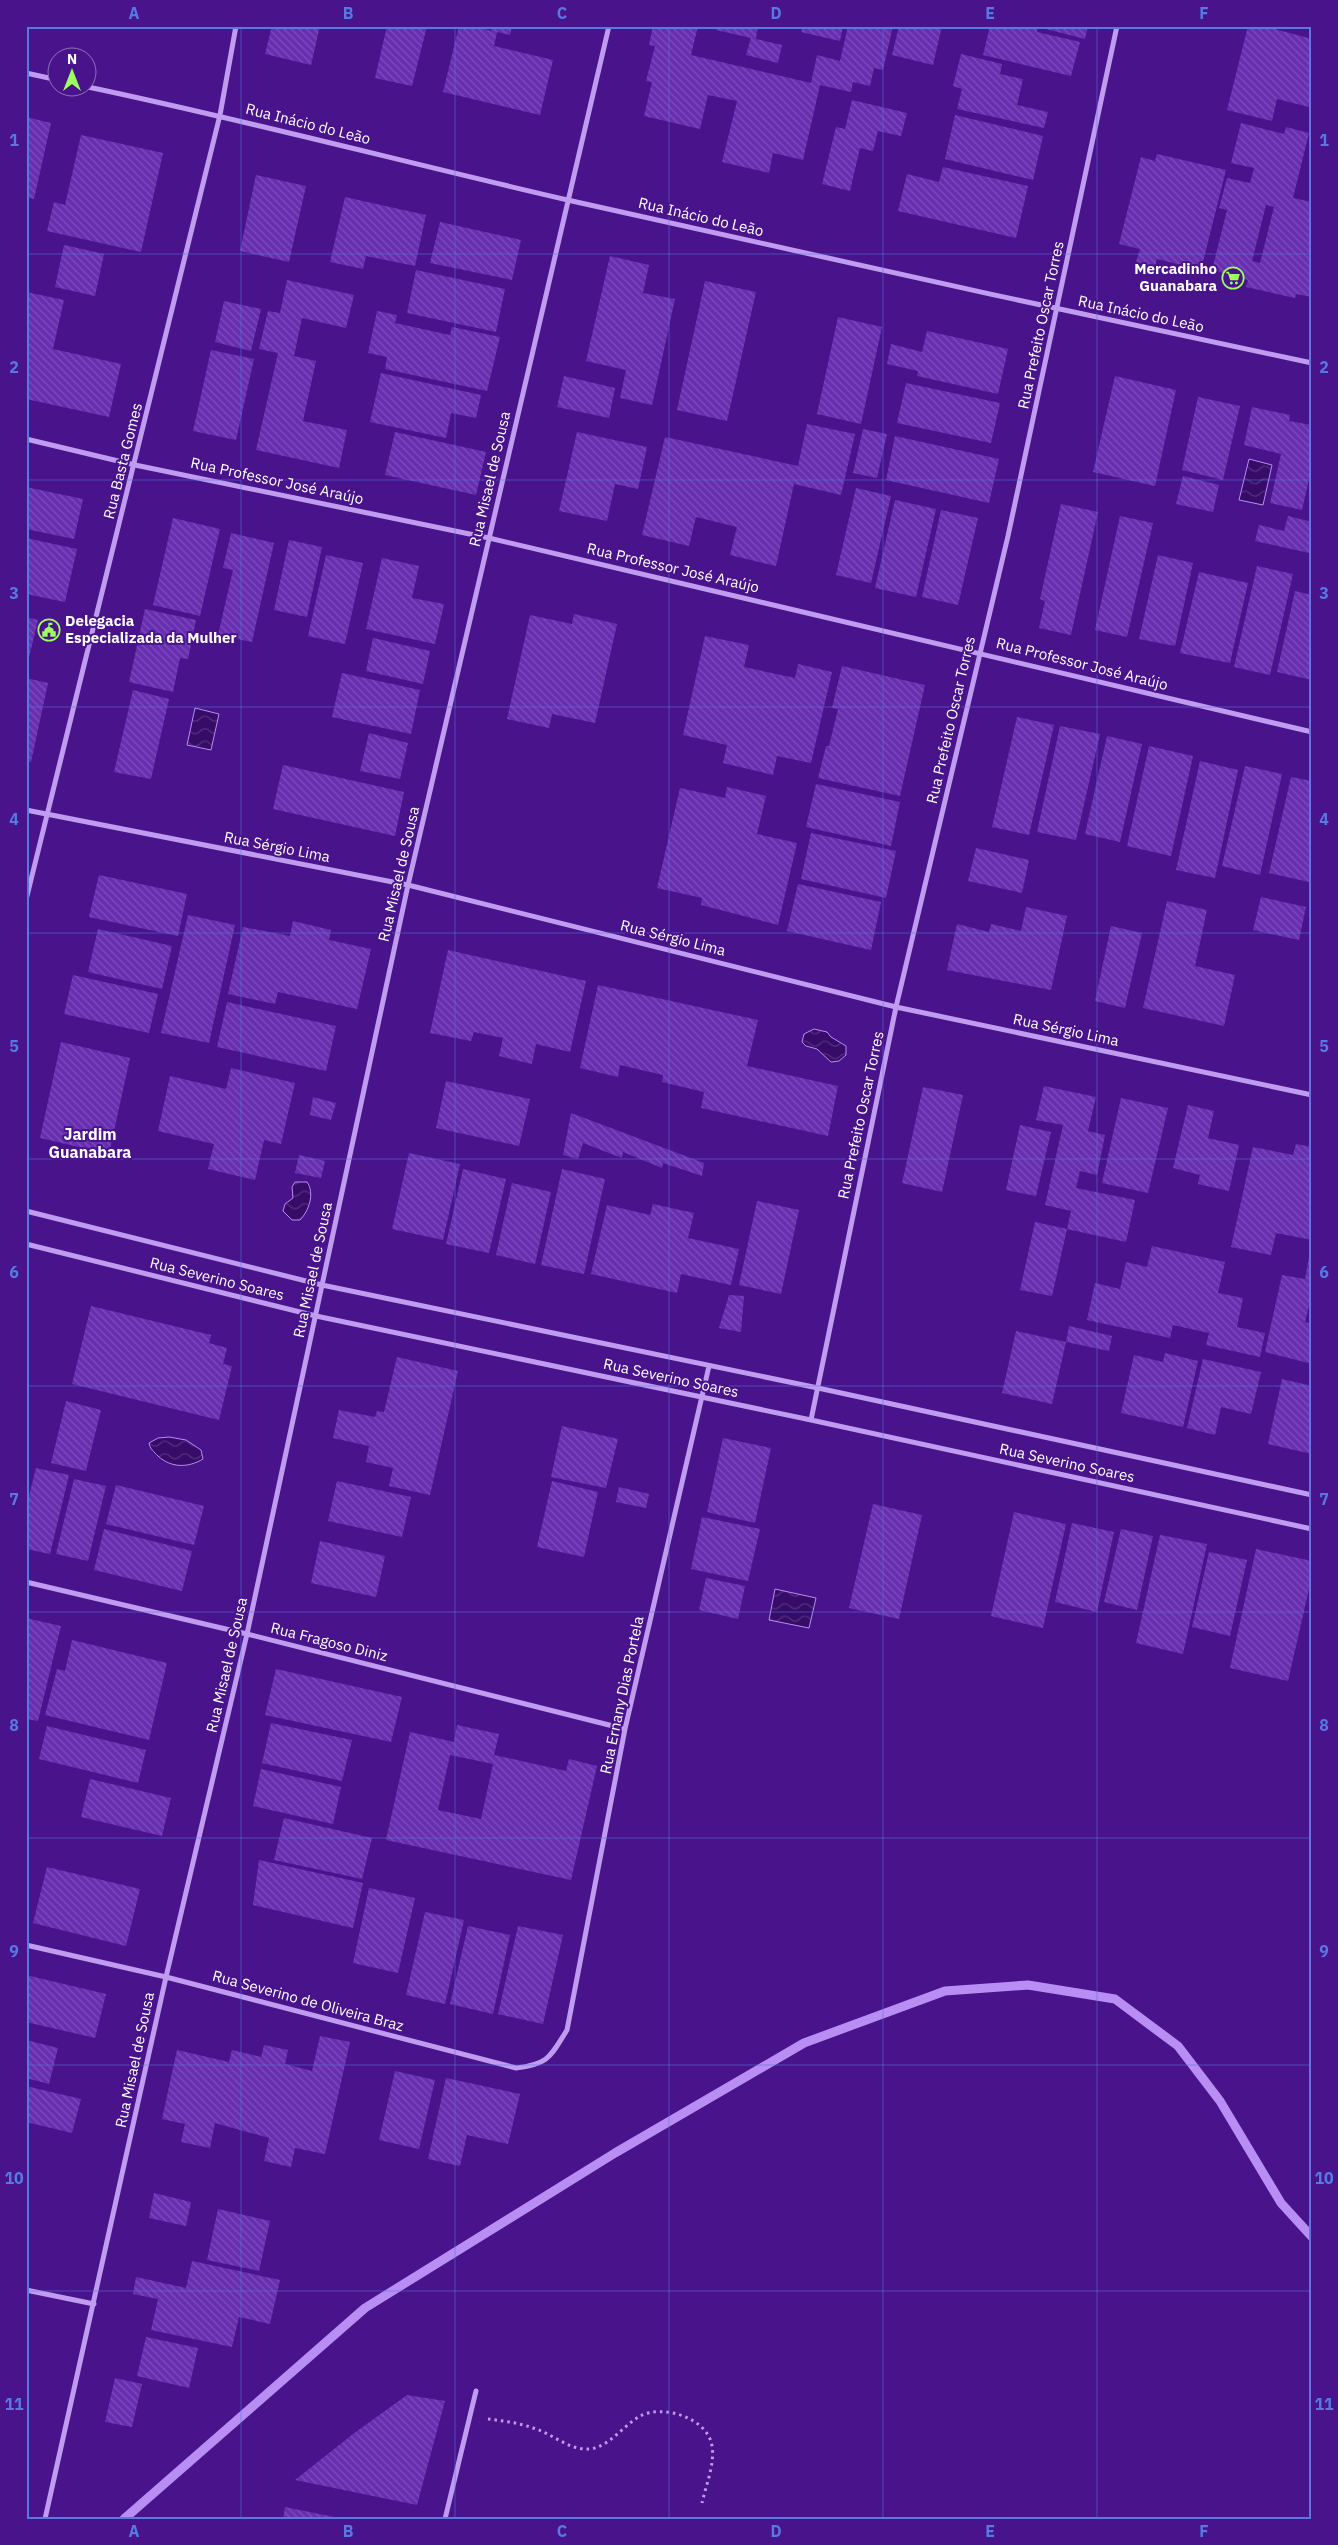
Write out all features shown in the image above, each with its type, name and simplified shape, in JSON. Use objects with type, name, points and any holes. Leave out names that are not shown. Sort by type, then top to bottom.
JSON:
[{"type":"street","name":"Rua Basta Gomes","points":[[26,900],[220,115],[236,26]]},
{"type":"street","name":"Rua Misael de Sousa","points":[[45,2519],[166,1977],[247,1634],[408,885],[570,200],[609,26]]},
{"type":"street","name":"Rua Prefeito Oscar Torres","points":[[811,1420],[896,1007],[1058,310],[1088,157],[1117,26]]},
{"type":"street","points":[[26,74],[48,78]]},
{"type":"street","name":"Rua Inácio do Leão","points":[[98,89],[220,115],[570,200],[1058,310],[1312,363]]},
{"type":"street","name":"Rua Professor José Araújo","points":[[26,439],[135,464],[489,538],[980,652],[1312,732]]},
{"type":"street","name":"Rua Sérgio Lima","points":[[26,810],[408,885],[896,1007],[1312,1095]]},
{"type":"street","name":"Rua Severino Soares","points":[[26,1211],[322,1285],[818,1388],[1312,1495]]},
{"type":"street","name":"Rua Severino Soares","points":[[26,1244],[316,1316],[811,1420],[1312,1529]]},
{"type":"street","name":"Rua Ernany Dias Portela","points":[[567,2030],[625,1729],[709,1366]]},
{"type":"street","name":"Rua Fragoso Diniz","points":[[26,1582],[247,1634],[625,1729]]},
{"type":"street","name":"Rua Severino de Oliveira Braz","points":[[26,1945],[166,1977],[516,2068],[534,2066],[549,2059],[567,2030]]},
{"type":"street","points":[[26,2290],[94,2304]]},
{"type":"street","points":[[445,2519],[476,2391]]},
{"type":"path","points":[[512,2422],[553,2436],[572,2447],[590,2449],[603,2444],[641,2416],[656,2412],[678,2414],[704,2429],[712,2444],[713,2454],[702,2502]]},
{"type":"water","points":[[1249,459],[1272,465],[1263,505],[1239,500]]},
{"type":"water","points":[[195,708],[219,714],[211,750],[187,745]]},
{"type":"water","points":[[814,1029],[827,1032],[831,1037],[846,1046],[846,1055],[839,1061],[831,1062],[817,1049],[806,1046],[802,1042],[804,1034]]},
{"type":"water","points":[[295,1182],[307,1182],[311,1191],[310,1202],[300,1220],[292,1220],[283,1211],[285,1204],[293,1198],[292,1187]]},
{"type":"water","points":[[169,1437],[186,1440],[201,1450],[203,1459],[186,1465],[174,1465],[163,1460],[152,1450],[149,1443],[158,1438]]},
{"type":"water","points":[[775,1589],[816,1598],[809,1628],[769,1620]]},
{"type":"building","points":[[272,26],[320,26],[311,65],[265,54]]},
{"type":"building","points":[[387,26],[427,26],[412,86],[375,78]]},
{"type":"building","points":[[459,26],[474,26],[491,31],[492,26],[512,26],[510,35],[497,32],[494,46],[553,60],[540,115],[443,92]]},
{"type":"building","points":[[653,26],[698,26],[691,55],[811,83],[817,55],[840,61],[848,26],[893,26],[883,70],[874,68],[870,86],[853,82],[851,92],[820,85],[803,160],[773,153],[769,173],[722,162],[737,101],[708,95],[700,129],[644,116],[652,82],[646,81],[655,46],[649,45]]},
{"type":"building","points":[[717,26],[758,26],[756,39],[782,45],[778,63],[746,55],[751,38],[716,30]]},
{"type":"building","points":[[803,26],[843,26],[840,41],[801,32]]},
{"type":"building","points":[[899,26],[942,26],[933,65],[892,55]]},
{"type":"building","points":[[990,26],[1038,26],[1037,32],[1080,42],[1071,76],[983,55]]},
{"type":"building","points":[[1047,26],[1088,26],[1085,39],[1046,29]]},
{"type":"building","points":[[1248,26],[1263,26],[1312,39],[1312,95],[1309,107],[1277,99],[1272,121],[1227,110]]},
{"type":"building","points":[[961,54],[1002,64],[1000,74],[1023,79],[1017,105],[1048,112],[1044,128],[957,109],[962,89],[953,86]]},
{"type":"building","points":[[852,100],[907,113],[901,136],[878,131],[873,151],[860,148],[850,191],[822,184],[836,127],[845,129]]},
{"type":"building","points":[[955,115],[1043,136],[1033,180],[945,159]]},
{"type":"building","points":[[26,117],[51,123],[34,199],[26,197]]},
{"type":"building","points":[[1241,123],[1284,134],[1286,127],[1309,133],[1293,198],[1312,202],[1312,297],[1296,294],[1295,298],[1246,287],[1248,280],[1212,270],[1227,210],[1219,208],[1227,178],[1250,183],[1254,168],[1231,163]],"holes":[[[1266,205],[1274,207],[1260,263],[1252,261]]]},
{"type":"building","points":[[81,135],[163,153],[141,252],[47,231],[54,202],[65,205]]},
{"type":"building","points":[[1157,154],[1226,170],[1201,270],[1157,259],[1155,267],[1136,262],[1140,249],[1119,244],[1141,157],[1155,161]]},
{"type":"building","points":[[943,167],[1028,186],[1016,238],[898,211],[907,174],[939,182]]},
{"type":"building","points":[[256,175],[306,186],[289,262],[240,251]]},
{"type":"building","points":[[345,197],[426,215],[415,266],[366,256],[363,269],[330,262]]},
{"type":"building","points":[[440,222],[521,240],[512,280],[430,263]]},
{"type":"building","points":[[64,245],[104,254],[95,296],[55,287]]},
{"type":"building","points":[[610,256],[649,265],[643,293],[675,299],[652,405],[620,398],[626,370],[586,361]]},
{"type":"building","points":[[416,270],[505,289],[496,332],[407,313]]},
{"type":"building","points":[[287,280],[354,295],[346,328],[302,318],[294,356],[316,361],[303,421],[347,430],[339,468],[256,450],[278,353],[259,349],[268,311],[280,313]]},
{"type":"building","points":[[705,281],[756,292],[727,421],[677,410]]},
{"type":"building","points":[[26,292],[64,300],[53,349],[121,364],[109,417],[26,399]]},
{"type":"building","points":[[224,301],[261,309],[251,351],[215,342]]},
{"type":"building","points":[[377,311],[397,315],[395,323],[450,335],[452,327],[500,337],[487,391],[385,369],[387,357],[368,353]]},
{"type":"building","points":[[838,317],[882,327],[861,424],[817,414]]},
{"type":"building","points":[[927,331],[1008,349],[998,394],[917,376],[918,371],[887,364],[891,344],[922,352]]},
{"type":"building","points":[[211,350],[254,359],[236,440],[193,431]]},
{"type":"building","points":[[381,373],[481,395],[476,418],[451,413],[446,438],[370,422]]},
{"type":"building","points":[[564,376],[615,388],[609,418],[557,407]]},
{"type":"building","points":[[1115,376],[1176,390],[1155,486],[1093,472]]},
{"type":"building","points":[[906,383],[1000,403],[991,443],[897,423]]},
{"type":"building","points":[[1198,397],[1240,406],[1223,480],[1182,470]]},
{"type":"building","points":[[1252,407],[1290,415],[1289,421],[1312,425],[1312,466],[1302,510],[1270,503],[1281,454],[1244,445]]},
{"type":"building","points":[[807,424],[855,434],[841,495],[794,484],[776,566],[730,555],[737,527],[696,517],[689,546],[642,535],[665,437],[798,466]]},
{"type":"building","points":[[863,429],[887,434],[877,478],[853,473]]},
{"type":"building","points":[[395,432],[486,452],[476,495],[385,475]]},
{"type":"building","points":[[577,432],[647,447],[638,489],[615,484],[607,521],[559,511]]},
{"type":"building","points":[[895,436],[999,459],[989,503],[886,480]]},
{"type":"building","points":[[1183,476],[1219,485],[1213,512],[1176,504]]},
{"type":"building","points":[[26,487],[83,499],[74,539],[26,529]]},
{"type":"building","points":[[856,488],[891,496],[871,583],[836,575]]},
{"type":"building","points":[[895,500],[936,509],[916,597],[875,588]]},
{"type":"building","points":[[1061,504],[1098,512],[1071,635],[1039,628],[1045,601],[1040,599]]},
{"type":"building","points":[[941,510],[978,518],[958,605],[922,597]]},
{"type":"building","points":[[1120,516],[1153,523],[1127,637],[1095,630]]},
{"type":"building","points":[[1288,516],[1312,522],[1309,553],[1255,541],[1259,525],[1284,531]]},
{"type":"building","points":[[173,518],[220,529],[200,616],[153,605]]},
{"type":"building","points":[[231,533],[274,543],[252,642],[218,635],[233,570],[223,568]]},
{"type":"building","points":[[26,538],[77,549],[65,602],[26,594]]},
{"type":"building","points":[[289,540],[322,547],[307,617],[274,610]]},
{"type":"building","points":[[326,555],[363,563],[345,644],[308,636]]},
{"type":"building","points":[[1158,555],[1193,563],[1175,646],[1139,639]]},
{"type":"building","points":[[382,558],[419,566],[412,598],[444,604],[435,644],[366,629]]},
{"type":"building","points":[[1257,566],[1293,574],[1270,675],[1234,667]]},
{"type":"building","points":[[1199,572],[1248,583],[1230,663],[1180,653]]},
{"type":"building","points":[[1295,591],[1312,595],[1312,680],[1277,672]]},
{"type":"building","points":[[145,609],[196,620],[188,659],[180,658],[173,692],[129,682]]},
{"type":"building","points":[[574,614],[617,624],[595,723],[552,714],[549,728],[507,719],[530,615],[572,624]]},
{"type":"building","points":[[26,617],[38,620],[27,666],[26,666]]},
{"type":"building","points":[[705,636],[749,645],[744,667],[795,678],[798,664],[832,672],[811,763],[777,756],[773,775],[723,763],[727,745],[683,735]]},
{"type":"building","points":[[373,638],[430,651],[423,684],[366,671]]},
{"type":"building","points":[[842,666],[925,685],[900,796],[818,778],[826,746],[829,746],[838,709],[832,708]]},
{"type":"building","points":[[342,673],[420,690],[411,734],[332,717]]},
{"type":"building","points":[[26,678],[48,683],[31,762],[26,761]]},
{"type":"building","points":[[133,690],[169,699],[151,779],[114,772]]},
{"type":"building","points":[[1017,717],[1054,725],[1029,835],[992,827]]},
{"type":"building","points":[[1060,726],[1100,734],[1076,840],[1037,832]]},
{"type":"building","points":[[369,733],[408,743],[400,779],[360,771]]},
{"type":"building","points":[[1107,736],[1142,744],[1120,842],[1085,834]]},
{"type":"building","points":[[1149,746],[1193,756],[1171,856],[1127,846]]},
{"type":"building","points":[[1200,761],[1238,770],[1215,878],[1176,870]]},
{"type":"building","points":[[283,765],[404,792],[395,836],[273,809]]},
{"type":"building","points":[[1245,766],[1282,774],[1260,875],[1222,866]]},
{"type":"building","points":[[1291,777],[1312,781],[1312,871],[1309,882],[1269,873]]},
{"type":"building","points":[[816,784],[900,802],[891,846],[806,827]]},
{"type":"building","points":[[727,787],[766,796],[757,834],[797,843],[778,925],[701,905],[702,898],[657,888],[680,788],[725,798]]},
{"type":"building","points":[[811,833],[896,851],[886,898],[801,879]]},
{"type":"building","points":[[976,848],[1029,860],[1022,893],[968,881]]},
{"type":"building","points":[[99,875],[187,894],[178,936],[89,917]]},
{"type":"building","points":[[798,884],[881,902],[871,950],[787,931]]},
{"type":"building","points":[[1261,897],[1306,907],[1299,940],[1253,930]]},
{"type":"building","points":[[1167,901],[1207,910],[1195,966],[1235,975],[1224,1026],[1143,1008]]},
{"type":"building","points":[[1026,907],[1067,916],[1051,990],[947,970],[957,924],[989,932],[991,924],[1021,931]]},
{"type":"building","points":[[188,915],[235,925],[209,1043],[161,1033]]},
{"type":"building","points":[[293,921],[331,930],[329,940],[371,949],[357,1009],[278,992],[275,1004],[228,994],[243,927],[290,936]]},
{"type":"building","points":[[1111,926],[1142,933],[1125,1008],[1095,1001]]},
{"type":"building","points":[[98,929],[172,946],[162,989],[88,972]]},
{"type":"building","points":[[448,950],[586,981],[570,1052],[536,1044],[532,1064],[499,1056],[503,1038],[474,1032],[471,1041],[430,1033]]},
{"type":"building","points":[[73,975],[158,994],[149,1033],[64,1014]]},
{"type":"building","points":[[598,985],[758,1020],[747,1066],[838,1086],[828,1136],[701,1108],[704,1092],[662,1082],[663,1075],[620,1065],[618,1077],[580,1068]]},
{"type":"building","points":[[227,1002],[336,1026],[326,1071],[217,1047]]},
{"type":"building","points":[[61,1042],[130,1058],[109,1154],[40,1138]]},
{"type":"building","points":[[231,1068],[295,1083],[281,1144],[264,1140],[255,1180],[208,1169],[214,1144],[158,1131],[170,1076],[226,1089]]},
{"type":"building","points":[[446,1081],[530,1099],[519,1146],[436,1128]]},
{"type":"building","points":[[1044,1086],[1096,1097],[1088,1131],[1105,1135],[1097,1175],[1080,1171],[1076,1188],[1135,1200],[1126,1242],[1067,1229],[1071,1211],[1045,1205],[1063,1125],[1036,1120]]},
{"type":"building","points":[[923,1087],[963,1095],[942,1192],[902,1183]]},
{"type":"building","points":[[313,1097],[336,1103],[331,1120],[310,1115]]},
{"type":"building","points":[[1121,1098],[1168,1108],[1148,1193],[1102,1183]]},
{"type":"building","points":[[1188,1105],[1214,1111],[1208,1138],[1239,1145],[1229,1191],[1198,1184],[1200,1175],[1173,1168]]},
{"type":"building","points":[[571,1113],[704,1163],[702,1176],[663,1163],[662,1168],[623,1152],[622,1158],[583,1143],[578,1159],[563,1155]]},
{"type":"building","points":[[1020,1125],[1051,1132],[1036,1196],[1006,1190]]},
{"type":"building","points":[[1296,1144],[1312,1147],[1312,1240],[1276,1233],[1271,1255],[1231,1247],[1253,1147],[1293,1155]]},
{"type":"building","points":[[409,1153],[460,1164],[443,1240],[392,1229]]},
{"type":"building","points":[[299,1155],[325,1161],[321,1178],[295,1173]]},
{"type":"building","points":[[463,1169],[506,1179],[489,1253],[446,1244]]},
{"type":"building","points":[[562,1169],[605,1179],[584,1274],[541,1265]]},
{"type":"building","points":[[512,1183],[551,1192],[535,1264],[496,1255]]},
{"type":"building","points":[[757,1201],[799,1210],[781,1294],[739,1285]]},
{"type":"building","points":[[653,1204],[694,1213],[688,1238],[739,1249],[731,1285],[681,1274],[677,1293],[591,1274],[607,1205],[650,1215]]},
{"type":"building","points":[[1035,1222],[1067,1229],[1052,1296],[1020,1290]]},
{"type":"building","points":[[1152,1246],[1225,1262],[1218,1293],[1243,1298],[1237,1327],[1265,1333],[1260,1357],[1206,1345],[1209,1333],[1173,1325],[1170,1338],[1087,1320],[1095,1283],[1120,1289],[1126,1262],[1147,1267]]},
{"type":"building","points":[[1309,1257],[1312,1257],[1312,1293],[1305,1322],[1312,1324],[1312,1364],[1265,1352],[1282,1275],[1305,1279]]},
{"type":"building","points":[[729,1295],[744,1296],[741,1332],[719,1328]]},
{"type":"building","points":[[91,1306],[211,1335],[209,1343],[227,1348],[223,1364],[232,1366],[219,1420],[72,1384]]},
{"type":"building","points":[[1069,1326],[1112,1336],[1109,1351],[1066,1342]]},
{"type":"building","points":[[1016,1331],[1066,1342],[1052,1404],[1002,1393]]},
{"type":"building","points":[[1165,1353],[1198,1361],[1183,1427],[1121,1413],[1134,1355],[1163,1362]]},
{"type":"building","points":[[397,1357],[458,1371],[430,1495],[389,1486],[393,1468],[366,1462],[369,1446],[333,1438],[339,1410],[375,1417],[377,1411],[384,1412]]},
{"type":"building","points":[[1203,1359],[1261,1372],[1251,1414],[1221,1407],[1215,1435],[1187,1428]]},
{"type":"building","points":[[1282,1379],[1312,1386],[1312,1454],[1268,1444]]},
{"type":"building","points":[[66,1401],[101,1410],[86,1471],[51,1463]]},
{"type":"building","points":[[562,1426],[618,1439],[606,1488],[551,1477]]},
{"type":"building","points":[[723,1438],[771,1448],[755,1523],[707,1512]]},
{"type":"building","points":[[36,1468],[69,1475],[50,1554],[26,1549],[26,1508]]},
{"type":"building","points":[[74,1479],[106,1486],[88,1561],[56,1554]]},
{"type":"building","points":[[337,1481],[411,1497],[402,1537],[328,1521]]},
{"type":"building","points":[[552,1481],[598,1492],[584,1557],[537,1547]]},
{"type":"building","points":[[116,1485],[204,1506],[194,1545],[106,1524]]},
{"type":"building","points":[[619,1487],[649,1494],[646,1508],[616,1502]]},
{"type":"building","points":[[873,1504],[922,1515],[899,1619],[849,1608]]},
{"type":"building","points":[[1014,1512],[1066,1524],[1043,1628],[991,1616]]},
{"type":"building","points":[[702,1517],[760,1529],[748,1581],[691,1569]]},
{"type":"building","points":[[1072,1523],[1114,1532],[1097,1612],[1055,1602]]},
{"type":"building","points":[[104,1529],[192,1551],[182,1591],[94,1570]]},
{"type":"building","points":[[1121,1529],[1153,1536],[1137,1610],[1104,1602]]},
{"type":"building","points":[[1160,1535],[1207,1544],[1183,1654],[1136,1643]]},
{"type":"building","points":[[320,1541],[385,1556],[376,1597],[311,1583]]},
{"type":"building","points":[[1256,1549],[1312,1561],[1312,1576],[1288,1681],[1230,1668]]},
{"type":"building","points":[[1209,1552],[1247,1560],[1230,1636],[1192,1627]]},
{"type":"building","points":[[706,1578],[745,1586],[738,1619],[699,1610]]},
{"type":"building","points":[[26,1618],[61,1626],[38,1721],[26,1719]]},
{"type":"building","points":[[72,1640],[167,1663],[149,1740],[45,1715],[57,1669],[65,1671]]},
{"type":"building","points":[[276,1669],[402,1697],[391,1742],[265,1715]]},
{"type":"building","points":[[271,1723],[352,1740],[342,1781],[262,1763]]},
{"type":"building","points":[[457,1725],[499,1734],[494,1755],[566,1771],[569,1759],[597,1766],[571,1880],[386,1840],[410,1732],[454,1742]],"holes":[[[450,1755],[493,1764],[481,1819],[438,1810]]]},
{"type":"building","points":[[47,1726],[146,1750],[138,1783],[39,1759]]},
{"type":"building","points":[[261,1769],[341,1787],[333,1824],[253,1806]]},
{"type":"building","points":[[90,1779],[171,1798],[162,1836],[81,1817]]},
{"type":"building","points":[[284,1818],[372,1838],[362,1879],[274,1860]]},
{"type":"building","points":[[259,1860],[363,1883],[353,1928],[253,1905]]},
{"type":"building","points":[[47,1867],[140,1889],[126,1946],[33,1923]]},
{"type":"building","points":[[369,1888],[415,1898],[398,1973],[353,1963]]},
{"type":"building","points":[[425,1912],[464,1920],[445,2004],[406,1995]]},
{"type":"building","points":[[468,1926],[510,1935],[493,2014],[450,2004]]},
{"type":"building","points":[[518,1926],[563,1935],[543,2024],[498,2014]]},
{"type":"building","points":[[26,1975],[106,1994],[95,2038],[26,2022]]},
{"type":"building","points":[[320,2036],[350,2042],[325,2154],[295,2148],[291,2167],[264,2161],[269,2138],[215,2123],[210,2148],[181,2142],[185,2124],[162,2119],[177,2050],[229,2062],[232,2050],[261,2057],[264,2045],[288,2050],[285,2064],[312,2071]]},
{"type":"building","points":[[26,2040],[58,2048],[49,2084],[26,2078]]},
{"type":"building","points":[[395,2071],[435,2080],[419,2149],[379,2140]]},
{"type":"building","points":[[446,2078],[520,2094],[508,2144],[467,2135],[460,2166],[428,2159]]},
{"type":"building","points":[[26,2086],[81,2099],[72,2133],[26,2122]]},
{"type":"building","points":[[154,2193],[191,2202],[186,2226],[149,2218]]},
{"type":"building","points":[[218,2209],[270,2221],[259,2271],[207,2260]]},
{"type":"building","points":[[192,2261],[280,2280],[270,2324],[239,2317],[232,2347],[151,2330],[158,2299],[133,2294],[136,2277],[186,2288]]},
{"type":"building","points":[[146,2337],[198,2348],[189,2388],[137,2376]]},
{"type":"building","points":[[115,2378],[142,2384],[132,2427],[105,2422]]},
{"type":"building","points":[[407,2395],[445,2401],[417,2505],[295,2480],[353,2434]]},
{"type":"building","points":[[285,2507],[339,2518],[339,2519],[283,2519]]},
{"type":"waterway","points":[[124,2519],[365,2308],[615,2153],[804,2043],[945,1991],[1028,1985],[1115,1999],[1178,2046],[1220,2101],[1281,2203],[1312,2237]]},
{"type":"place","name":"Mercadinho Guanabara","points":[[1233,278]]},
{"type":"place","name":"Delegacia Especializada da Mulher","points":[[49,630]]},
{"type":"district","name":"Jardim Guanabara","points":[[90,1143]]}]
